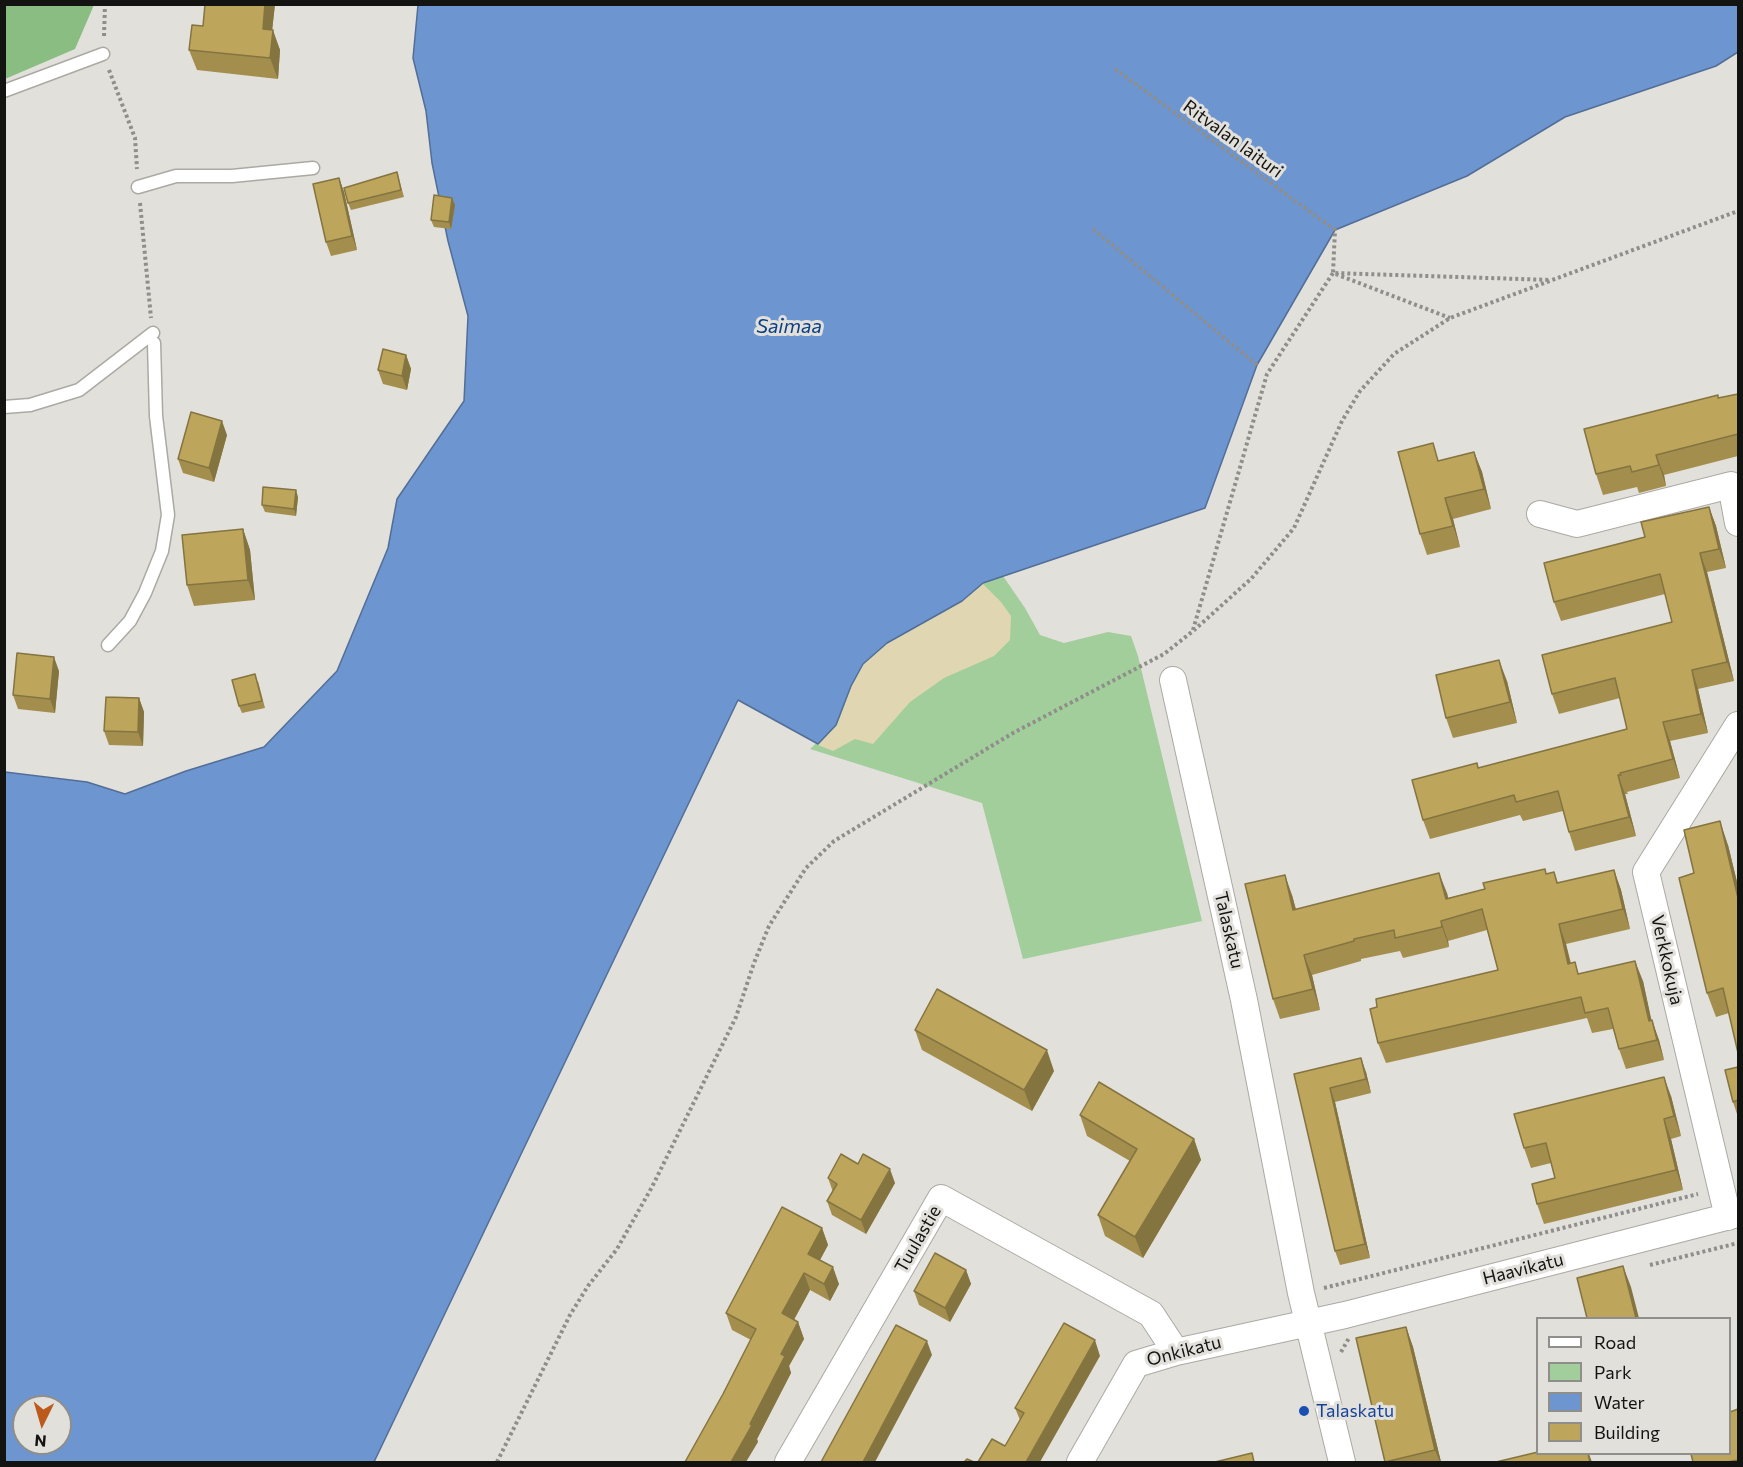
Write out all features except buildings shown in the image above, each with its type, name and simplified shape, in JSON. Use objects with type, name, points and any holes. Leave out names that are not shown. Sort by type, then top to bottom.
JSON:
[{"type":"street","points":[[1540,514],[1576,524],[1731,485],[1738,523]]},
{"type":"street","name":"Talaskatu","points":[[1173,680],[1248,1015],[1301,1293],[1342,1462]]},
{"type":"street","name":"Verkkokuja","points":[[1733,1215],[1720,1188],[1646,872],[1738,725]]},
{"type":"street","name":"Tuulastie","points":[[788,1462],[941,1198],[1151,1314],[1176,1352]]},
{"type":"street","name":"Haavikatu","points":[[1308,1323],[1733,1215]]},
{"type":"street","name":"Onkikatu","points":[[1080,1462],[1136,1364],[1176,1352],[1308,1323]]},
{"type":"lane","points":[[4,92],[103,54]]},
{"type":"lane","points":[[138,188],[176,176],[232,176],[313,168]]},
{"type":"lane","points":[[4,407],[30,405],[79,390],[153,338],[156,416],[168,515],[162,551],[145,593],[130,621],[108,645]]},
{"type":"path","name":"Ritvalan laituri","points":[[1115,69],[1335,230],[1333,273]]},
{"type":"path","points":[[497,1462],[570,1315],[617,1248],[652,1187],[736,1017],[769,926],[806,868],[834,841],[1013,733],[1164,654],[1193,631],[1251,579],[1294,528],[1342,421],[1360,391],[1394,354],[1450,318],[1738,211]]},
{"type":"path","points":[[1093,229],[1257,365]]},
{"type":"path","points":[[1333,273],[1554,280]]},
{"type":"path","points":[[1333,273],[1450,318]]},
{"type":"path","points":[[1193,631],[1267,374],[1333,273]]},
{"type":"path","points":[[1301,1293],[1720,1188]]},
{"type":"green space","points":[[5,4],[94,5],[75,49],[5,79]]},
{"type":"green space","points":[[1003,576],[1040,635],[1064,643],[1108,632],[1131,636],[1138,656],[1202,921],[1023,959],[982,803],[810,749],[836,724],[849,687],[863,665],[888,641],[963,601],[984,582]]},
{"type":"sand","points":[[983,584],[1011,616],[1010,640],[994,656],[944,678],[910,702],[873,744],[855,739],[833,751],[818,745],[837,725],[851,687],[863,665],[886,644],[963,601]]},
{"type":"water","name":"Saimaa","points":[[418,5],[1738,5],[1738,52],[1716,66],[1565,117],[1467,176],[1335,230],[1257,365],[1205,508],[983,583],[962,601],[887,643],[863,664],[851,686],[836,725],[818,744],[738,700],[374,1462],[5,1462],[5,772],[87,782],[125,794],[186,771],[264,747],[337,671],[388,548],[397,499],[464,401],[468,316],[448,241],[432,163],[426,111],[413,58]]},
{"type":"place","name":"Talaskatu","points":[[1304,1411]]}]
